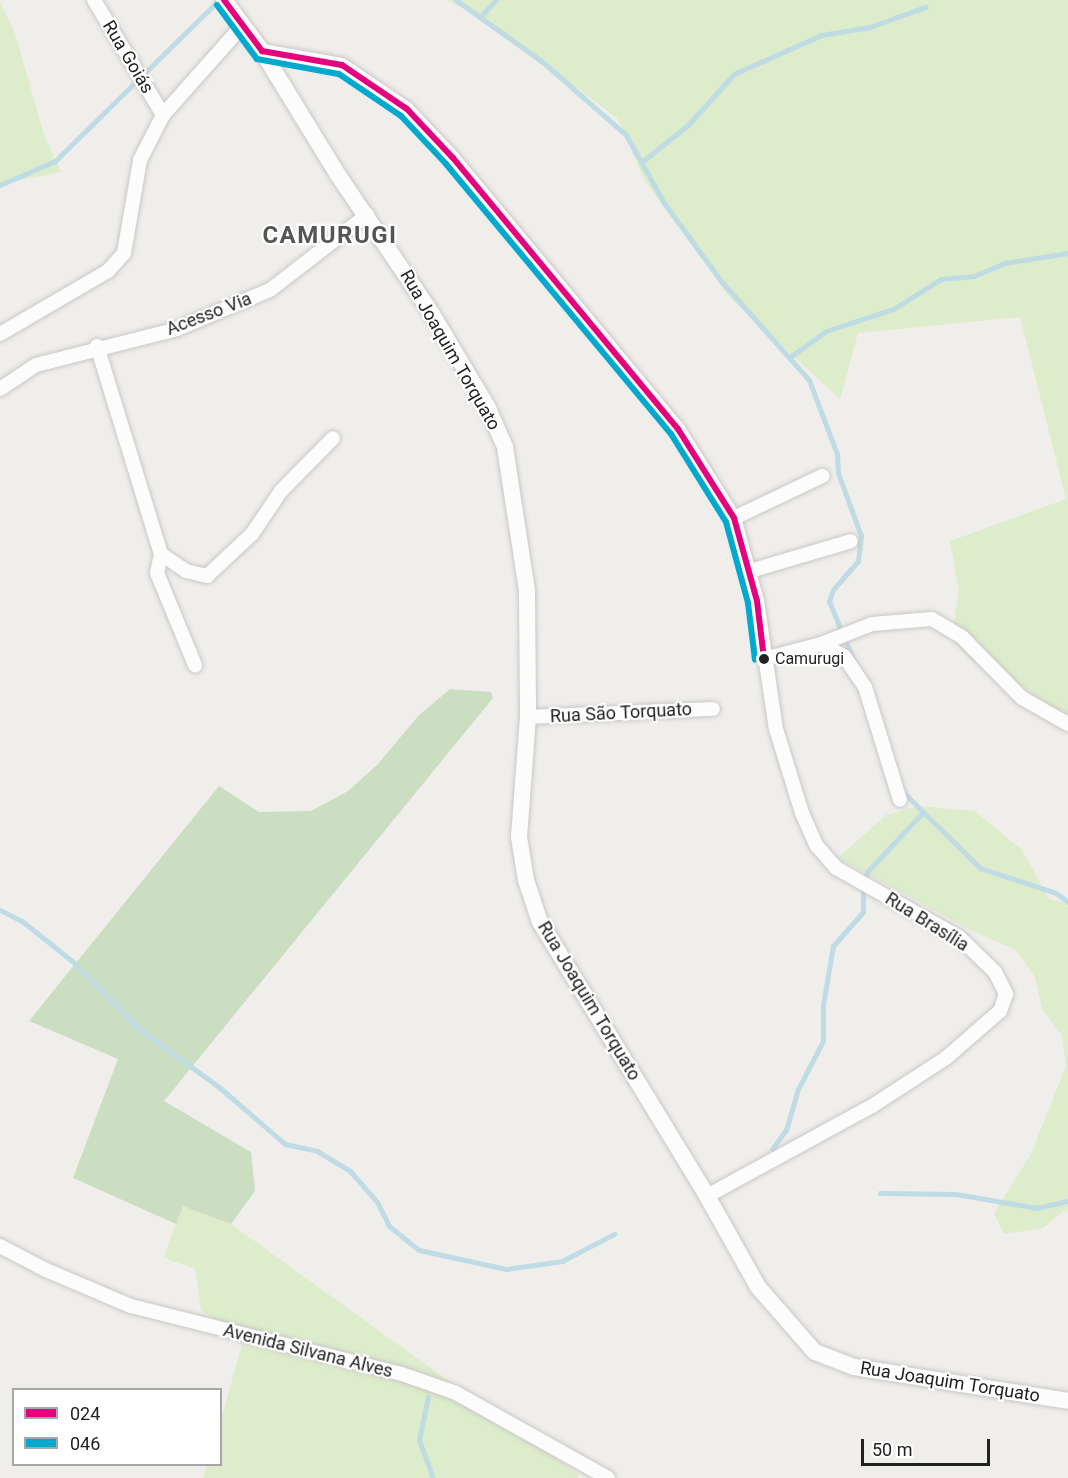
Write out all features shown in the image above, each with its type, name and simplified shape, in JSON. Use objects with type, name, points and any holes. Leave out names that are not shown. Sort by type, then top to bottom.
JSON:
[{"type":"street","name":"Rua Goiás","points":[[94,0],[163,115]]},
{"type":"street","points":[[224,0],[262,51]]},
{"type":"street","points":[[0,334],[108,271],[124,253],[140,160],[163,115],[242,27]]},
{"type":"street","name":"Rua Joaquim Torquato","points":[[262,51],[432,314],[488,408],[505,447],[527,591],[528,717],[519,837],[526,880],[540,922],[707,1196],[758,1287],[814,1352],[854,1367],[1068,1401]]},
{"type":"street","name":"Rua Brasília","points":[[262,51],[342,65],[407,109],[453,158],[678,429],[734,518],[750,571],[776,729],[802,813],[817,846],[836,868],[960,938],[995,972],[1006,994],[1000,1011],[946,1058],[872,1106],[707,1196]]},
{"type":"street","name":"Acesso Via","points":[[0,389],[36,365],[97,346],[177,330],[270,290],[367,215]]},
{"type":"street","points":[[97,346],[161,554],[157,573],[195,665]]},
{"type":"street","points":[[161,554],[186,571],[207,576],[252,534],[281,491],[333,438]]},
{"type":"street","points":[[734,518],[822,476]]},
{"type":"street","points":[[750,571],[851,541]]},
{"type":"street","points":[[764,659],[821,644],[872,624],[932,619],[962,637],[1022,698],[1068,724]]},
{"type":"street","points":[[821,644],[844,656],[865,687],[900,800]]},
{"type":"street","name":"Rua São Torquato","points":[[528,717],[713,709]]},
{"type":"street","name":"Avenida Silvana Alves","points":[[0,1246],[46,1270],[131,1306],[402,1374],[456,1393],[608,1478]]},
{"type":"green space","points":[[446,0],[1068,0],[1068,719],[1022,686],[999,679],[969,658],[956,644],[953,629],[959,591],[950,541],[1066,499],[1020,317],[858,333],[840,399],[731,299],[645,181],[617,118],[486,20]]},
{"type":"green space","points":[[0,2],[15,33],[44,135],[61,172],[0,184]]},
{"type":"green space","points":[[450,689],[491,692],[493,698],[164,1101],[251,1152],[255,1191],[231,1224],[183,1206],[176,1224],[73,1178],[118,1059],[29,1021],[219,786],[259,812],[311,811],[348,791],[378,764],[419,715]]},
{"type":"green space","points":[[918,806],[975,811],[1022,850],[1049,899],[1068,903],[1068,1207],[1043,1228],[1004,1234],[994,1213],[1031,1154],[1066,1066],[1062,1035],[1042,1009],[1035,977],[1016,950],[974,932],[838,858],[886,815]]},
{"type":"green space","points":[[182,1205],[231,1224],[579,1475],[577,1478],[203,1478],[207,1466],[222,1466],[222,1416],[243,1340],[201,1310],[195,1269],[164,1258]]},
{"type":"waterway","points":[[0,185],[55,161],[219,0]]},
{"type":"waterway","points":[[456,0],[544,63],[626,135],[664,203],[721,281],[809,380],[837,454],[838,473],[861,536],[858,561],[833,590],[829,601],[853,659]]},
{"type":"waterway","points":[[481,16],[496,0]]},
{"type":"waterway","points":[[643,161],[688,125],[734,74],[821,35],[870,27],[925,7]]},
{"type":"waterway","points":[[790,357],[826,331],[893,309],[941,279],[974,276],[1005,263],[1068,253]]},
{"type":"waterway","points":[[902,791],[980,868],[1056,893],[1068,902]]},
{"type":"waterway","points":[[772,1149],[786,1130],[798,1089],[823,1041],[823,1005],[833,946],[863,912],[863,882],[868,871],[922,813]]},
{"type":"waterway","points":[[0,910],[22,921],[72,961],[138,1028],[219,1087],[285,1144],[317,1151],[350,1171],[377,1202],[389,1226],[419,1250],[506,1269],[562,1261],[614,1234]]},
{"type":"waterway","points":[[880,1193],[956,1194],[1037,1208],[1068,1201]]},
{"type":"waterway","points":[[428,1397],[419,1440],[433,1478]]},
{"type":"transit line","name":"024","points":[[224,0],[262,51],[342,65],[407,109],[453,158],[678,429],[734,518],[757,601],[764,659]]},
{"type":"transit line","name":"046","points":[[217,5],[257,59],[339,74],[401,116],[446,164],[671,434],[726,522],[748,603],[755,660]]},
{"type":"place","name":"Camurugi","points":[[764,659]]},
{"type":"district","name":"CAMURUGI","points":[[330,236]]}]
